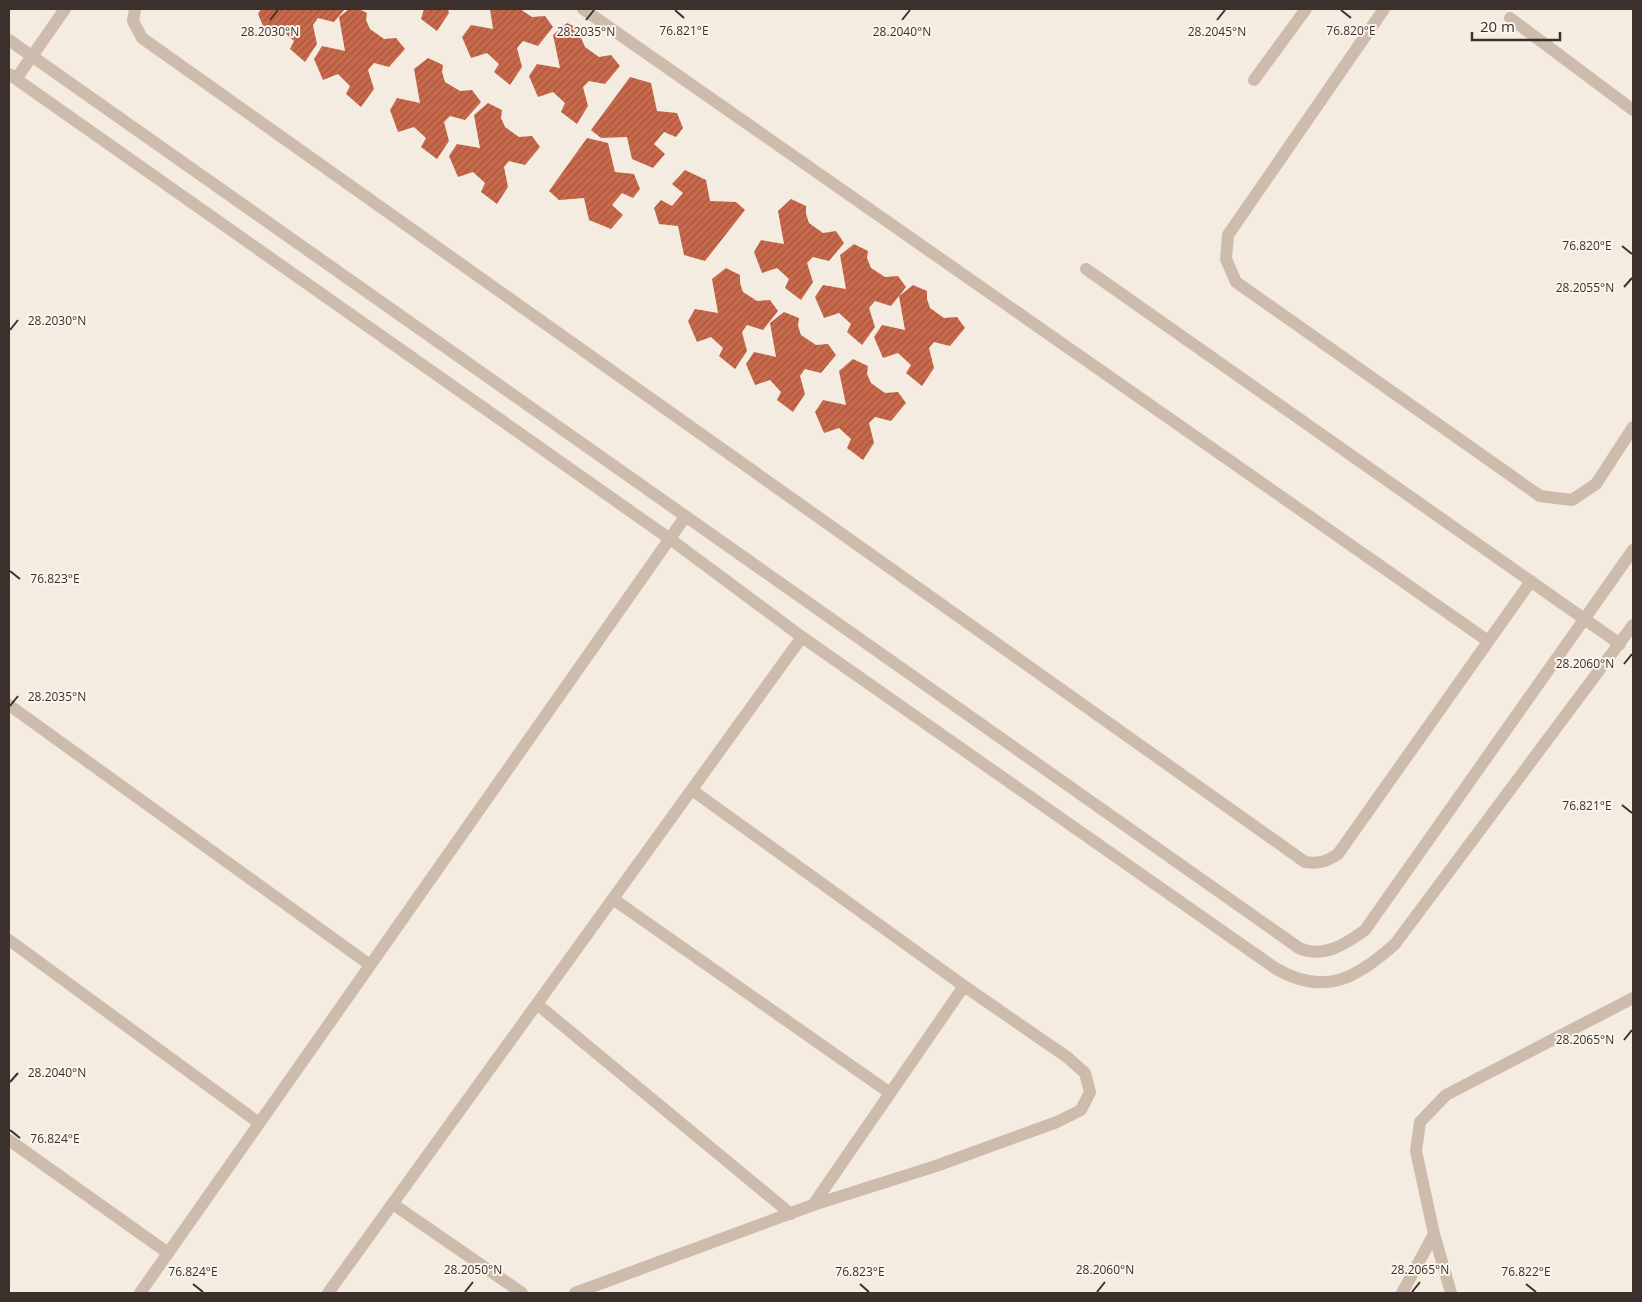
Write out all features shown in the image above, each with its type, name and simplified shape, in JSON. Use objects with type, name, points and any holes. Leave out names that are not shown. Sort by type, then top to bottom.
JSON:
[{"type":"street","points":[[65,9],[32,56],[12,77],[670,539],[802,637],[1275,968],[1302,982],[1340,980],[1375,962],[1395,944],[1633,625]]},
{"type":"street","points":[[136,9],[133,21],[142,38],[1305,862],[1322,862],[1338,854],[1531,581]]},
{"type":"street","points":[[583,9],[1488,642]]},
{"type":"street","points":[[1254,80],[1306,9]]},
{"type":"street","points":[[1384,9],[1228,235],[1226,259],[1236,282],[1540,496],[1572,500],[1596,484],[1633,427]]},
{"type":"street","points":[[1510,18],[1633,110]]},
{"type":"street","points":[[9,40],[1299,948],[1310,953],[1346,944],[1365,930],[1633,550]]},
{"type":"street","points":[[1086,269],[1620,644]]},
{"type":"street","points":[[140,1293],[685,517]]},
{"type":"street","points":[[328,1293],[802,637]]},
{"type":"street","points":[[9,705],[370,965]]},
{"type":"street","points":[[575,1293],[813,1205],[936,1166],[1057,1122],[1081,1110],[1090,1092],[1085,1073],[1068,1057],[964,986],[692,790]]},
{"type":"street","points":[[613,899],[890,1093]]},
{"type":"street","points":[[9,940],[259,1123]]},
{"type":"street","points":[[813,1205],[964,986]]},
{"type":"street","points":[[1451,1293],[1434,1234],[1416,1151],[1420,1122],[1446,1095],[1633,998]]},
{"type":"street","points":[[537,1004],[791,1214]]},
{"type":"street","points":[[9,1140],[168,1253]]},
{"type":"street","points":[[393,1204],[522,1293]]},
{"type":"street","points":[[1402,1293],[1434,1234]]},
{"type":"building","points":[[261,9],[345,9],[334,22],[318,18],[313,25],[317,44],[305,62],[290,49],[294,41],[282,30],[267,35],[258,14]]},
{"type":"building","points":[[349,9],[359,9],[367,13],[366,20],[370,29],[384,39],[396,38],[405,49],[389,67],[374,63],[368,70],[374,89],[361,107],[346,94],[350,86],[338,74],[323,80],[314,59],[322,46],[345,51],[339,17]]},
{"type":"building","points":[[424,9],[448,9],[449,13],[437,31],[421,19]]},
{"type":"building","points":[[490,9],[520,9],[532,17],[545,16],[553,27],[538,46],[523,41],[517,48],[522,67],[510,85],[494,72],[499,64],[487,53],[471,58],[462,37],[471,25],[493,29]]},
{"type":"building","points":[[567,23],[582,30],[581,38],[585,47],[599,57],[611,55],[620,66],[605,84],[589,81],[583,87],[588,106],[577,124],[561,112],[565,103],[553,92],[538,97],[529,76],[537,64],[560,68],[553,35]]},
{"type":"building","points":[[428,58],[443,65],[442,72],[445,82],[460,91],[472,90],[481,102],[465,120],[450,116],[444,122],[449,141],[437,159],[421,147],[426,138],[414,127],[398,132],[390,110],[397,98],[420,103],[414,69]]},
{"type":"building","points":[[630,77],[651,83],[657,111],[677,113],[683,128],[676,137],[664,132],[654,144],[665,154],[653,168],[632,159],[627,137],[601,138],[591,130]]},
{"type":"building","points":[[488,103],[502,110],[501,118],[505,127],[519,137],[532,136],[540,147],[525,165],[509,161],[504,167],[508,187],[497,204],[481,192],[485,183],[473,172],[458,177],[449,156],[457,144],[480,148],[474,115]]},
{"type":"building","points":[[587,138],[608,143],[615,172],[634,174],[640,189],[633,198],[622,193],[612,205],[623,215],[611,229],[589,220],[584,198],[559,200],[549,191]]},
{"type":"building","points":[[685,170],[706,180],[710,201],[736,202],[745,210],[705,261],[684,255],[678,226],[659,224],[654,208],[661,200],[672,206],[683,193],[672,184]]},
{"type":"building","points":[[791,199],[806,206],[809,223],[823,233],[836,231],[844,243],[829,261],[813,257],[807,263],[813,282],[801,300],[785,288],[789,279],[777,268],[762,273],[754,252],[761,240],[784,244],[778,211]]},
{"type":"building","points":[[854,244],[868,251],[867,258],[871,268],[885,277],[898,276],[906,287],[891,306],[875,301],[869,308],[875,327],[862,345],[847,332],[851,324],[839,313],[824,318],[815,297],[823,285],[846,289],[840,255]]},
{"type":"building","points":[[726,268],[740,275],[743,292],[757,301],[770,300],[778,311],[763,330],[747,325],[742,332],[747,351],[735,369],[719,356],[723,348],[711,337],[697,342],[688,321],[695,309],[718,313],[712,279]]},
{"type":"building","points":[[913,285],[927,291],[930,308],[944,318],[957,317],[965,328],[950,346],[934,342],[929,348],[934,368],[922,386],[906,373],[911,365],[898,353],[883,358],[874,337],[882,325],[905,330],[899,296]]},
{"type":"building","points":[[784,312],[799,318],[798,326],[801,335],[816,345],[828,344],[836,355],[821,373],[805,369],[800,376],[805,394],[793,412],[777,400],[781,392],[770,380],[755,385],[746,364],[754,352],[776,357],[770,323]]},
{"type":"building","points":[[853,359],[868,366],[867,374],[871,383],[885,393],[898,392],[906,403],[891,421],[875,417],[869,423],[874,443],[863,460],[847,448],[851,439],[839,428],[824,433],[815,412],[823,400],[846,405],[839,371]]}]
